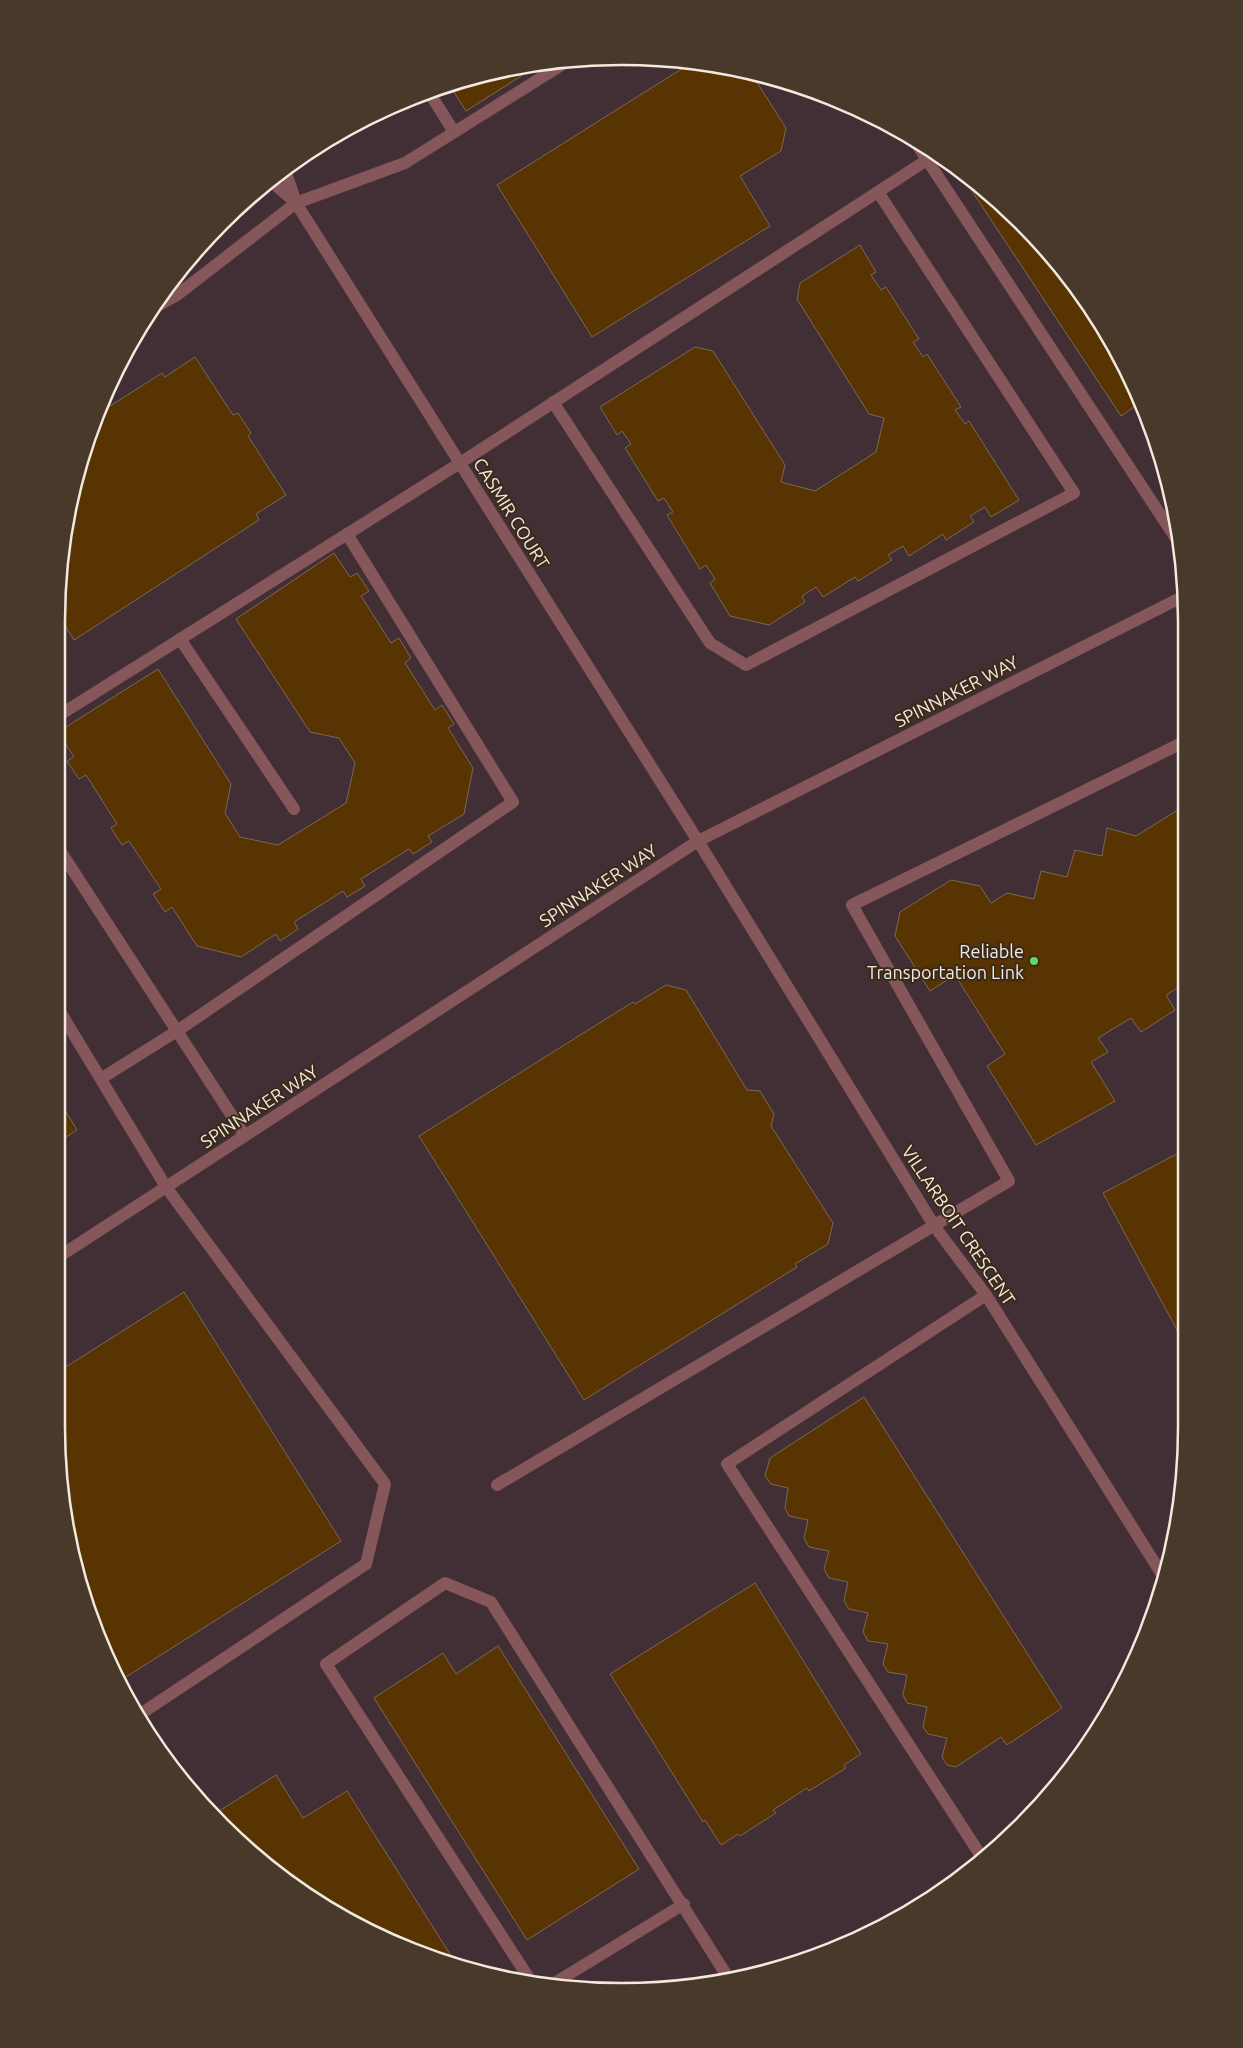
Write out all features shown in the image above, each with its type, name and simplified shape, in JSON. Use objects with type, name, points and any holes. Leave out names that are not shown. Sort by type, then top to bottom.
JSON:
[{"type":"street","points":[[167,300],[296,204],[405,163],[556,69]]},
{"type":"street","points":[[433,99],[454,132]]},
{"type":"street","points":[[923,154],[1170,529]]},
{"type":"street","points":[[65,712],[460,463],[927,160]]},
{"type":"street","points":[[287,177],[296,204]]},
{"type":"street","points":[[276,186],[296,204]]},
{"type":"street","points":[[553,402],[710,643],[746,665],[1074,493],[878,192]]},
{"type":"street","name":"CASMIR COURT","points":[[296,204],[698,841]]},
{"type":"street","points":[[102,1078],[177,1031],[512,802],[346,534]]},
{"type":"street","name":"SPINNAKER WAY","points":[[65,1253],[698,841],[1177,599]]},
{"type":"street","points":[[180,639],[294,809]]},
{"type":"street","points":[[498,1486],[935,1227],[1009,1181],[852,905],[1178,744]]},
{"type":"street","name":"VILLARBOIT CRESCENT","points":[[698,841],[935,1227],[986,1295],[1159,1570]]},
{"type":"street","points":[[65,860],[245,1136]]},
{"type":"street","points":[[65,1019],[166,1187],[385,1484],[366,1564],[144,1712]]},
{"type":"street","points":[[979,1852],[726,1464],[986,1295]]},
{"type":"street","points":[[526,1974],[326,1664],[445,1583],[491,1602],[684,1904],[725,1973]]},
{"type":"street","points":[[561,1979],[684,1904]]},
{"type":"shaded area","points":[[622,65],[658,66],[730,76],[766,84],[834,107],[868,122],[931,159],[988,203],[1015,228],[1063,283],[1103,343],[1121,375],[1136,409],[1159,477],[1173,549],[1177,585],[1177,1463],[1167,1535],[1159,1571],[1148,1605],[1121,1673],[1084,1736],[1040,1793],[1015,1820],[960,1868],[900,1908],[868,1926],[834,1941],[766,1964],[694,1978],[658,1982],[585,1982],[513,1972],[477,1964],[409,1941],[375,1926],[312,1889],[255,1845],[228,1820],[180,1765],[140,1705],[122,1673],[107,1639],[84,1571],[70,1499],[66,1463],[66,585],[76,513],[84,477],[95,443],[122,375],[159,312],[203,255],[228,228],[283,180],[312,159],[375,122],[409,107],[477,84],[513,76],[585,66]]},
{"type":"building","points":[[682,69],[757,82],[786,128],[781,151],[740,176],[770,226],[592,337],[497,185]]},
{"type":"building","points":[[524,74],[466,111],[454,92],[477,84]]},
{"type":"building","points":[[970,188],[1015,228],[1040,255],[1084,312],[1121,375],[1135,406],[1121,416]]},
{"type":"building","points":[[860,245],[876,272],[871,275],[881,290],[886,287],[919,339],[913,342],[923,357],[927,354],[961,407],[955,410],[965,424],[969,421],[1019,500],[991,517],[985,507],[970,516],[974,522],[946,540],[943,534],[909,556],[903,546],[888,555],[892,560],[858,581],[855,577],[823,597],[816,587],[802,596],[805,602],[769,625],[730,616],[710,583],[715,579],[706,565],[700,569],[667,515],[673,512],[664,498],[658,501],[625,448],[631,444],[622,431],[617,435],[600,407],[695,347],[713,351],[785,465],[781,482],[815,491],[876,452],[884,418],[869,414],[797,299],[800,283]]},
{"type":"building","points":[[195,357],[233,415],[238,413],[251,433],[248,436],[286,495],[256,514],[259,520],[74,640],[65,625],[66,585],[76,513],[84,477],[95,443],[108,408],[162,373],[165,377]]},
{"type":"building","points":[[334,553],[350,577],[357,573],[369,591],[361,596],[391,643],[399,638],[411,658],[405,663],[435,710],[442,705],[454,724],[448,728],[473,768],[464,814],[428,836],[432,842],[413,854],[409,849],[361,879],[365,886],[347,897],[343,891],[294,922],[298,929],[280,941],[276,934],[241,957],[197,946],[172,907],[165,912],[153,894],[161,889],[129,841],[122,845],[111,828],[117,824],[86,775],[79,779],[67,761],[74,757],[65,743],[65,728],[158,669],[231,784],[225,813],[240,837],[278,845],[346,803],[355,763],[339,738],[310,732],[236,619]]},
{"type":"building","points":[[1178,810],[1178,988],[1166,995],[1175,1010],[1141,1032],[1131,1018],[1098,1038],[1108,1052],[1091,1062],[1115,1101],[1036,1145],[987,1066],[1005,1054],[955,975],[930,991],[895,936],[900,912],[951,880],[980,886],[991,903],[1007,893],[1034,899],[1041,871],[1067,877],[1075,850],[1102,856],[1107,828],[1136,836]]},
{"type":"building","points":[[666,985],[686,990],[747,1090],[760,1091],[774,1114],[771,1126],[833,1223],[828,1244],[795,1264],[797,1267],[584,1400],[419,1136],[633,1002],[635,1004]]},
{"type":"building","points":[[65,1110],[77,1130],[65,1138]]},
{"type":"building","points":[[1178,1153],[1178,1332],[1103,1193]]},
{"type":"building","points":[[184,1292],[341,1541],[125,1678],[107,1639],[95,1605],[84,1571],[76,1535],[66,1463],[65,1367]]},
{"type":"building","points":[[864,1397],[1062,1708],[1007,1745],[1001,1737],[956,1767],[947,1765],[942,1757],[947,1738],[928,1734],[923,1727],[927,1707],[907,1703],[903,1695],[907,1675],[888,1672],[883,1664],[888,1644],[868,1641],[863,1632],[868,1613],[849,1609],[844,1601],[848,1582],[829,1578],[824,1569],[829,1551],[809,1547],[804,1538],[808,1520],[789,1516],[785,1508],[788,1488],[771,1484],[765,1476],[770,1458]]},
{"type":"building","points":[[755,1583],[861,1754],[844,1765],[846,1768],[809,1791],[807,1788],[773,1810],[776,1813],[740,1836],[738,1834],[721,1845],[705,1820],[703,1822],[610,1674]]},
{"type":"building","points":[[498,1646],[639,1869],[527,1940],[374,1698],[443,1653],[456,1674]]},
{"type":"building","points":[[276,1775],[303,1818],[347,1791],[451,1956],[409,1941],[375,1926],[312,1889],[255,1845],[219,1811]]},
{"type":"place","name":"Reliable Transportation Link","points":[[1034,961]]}]
